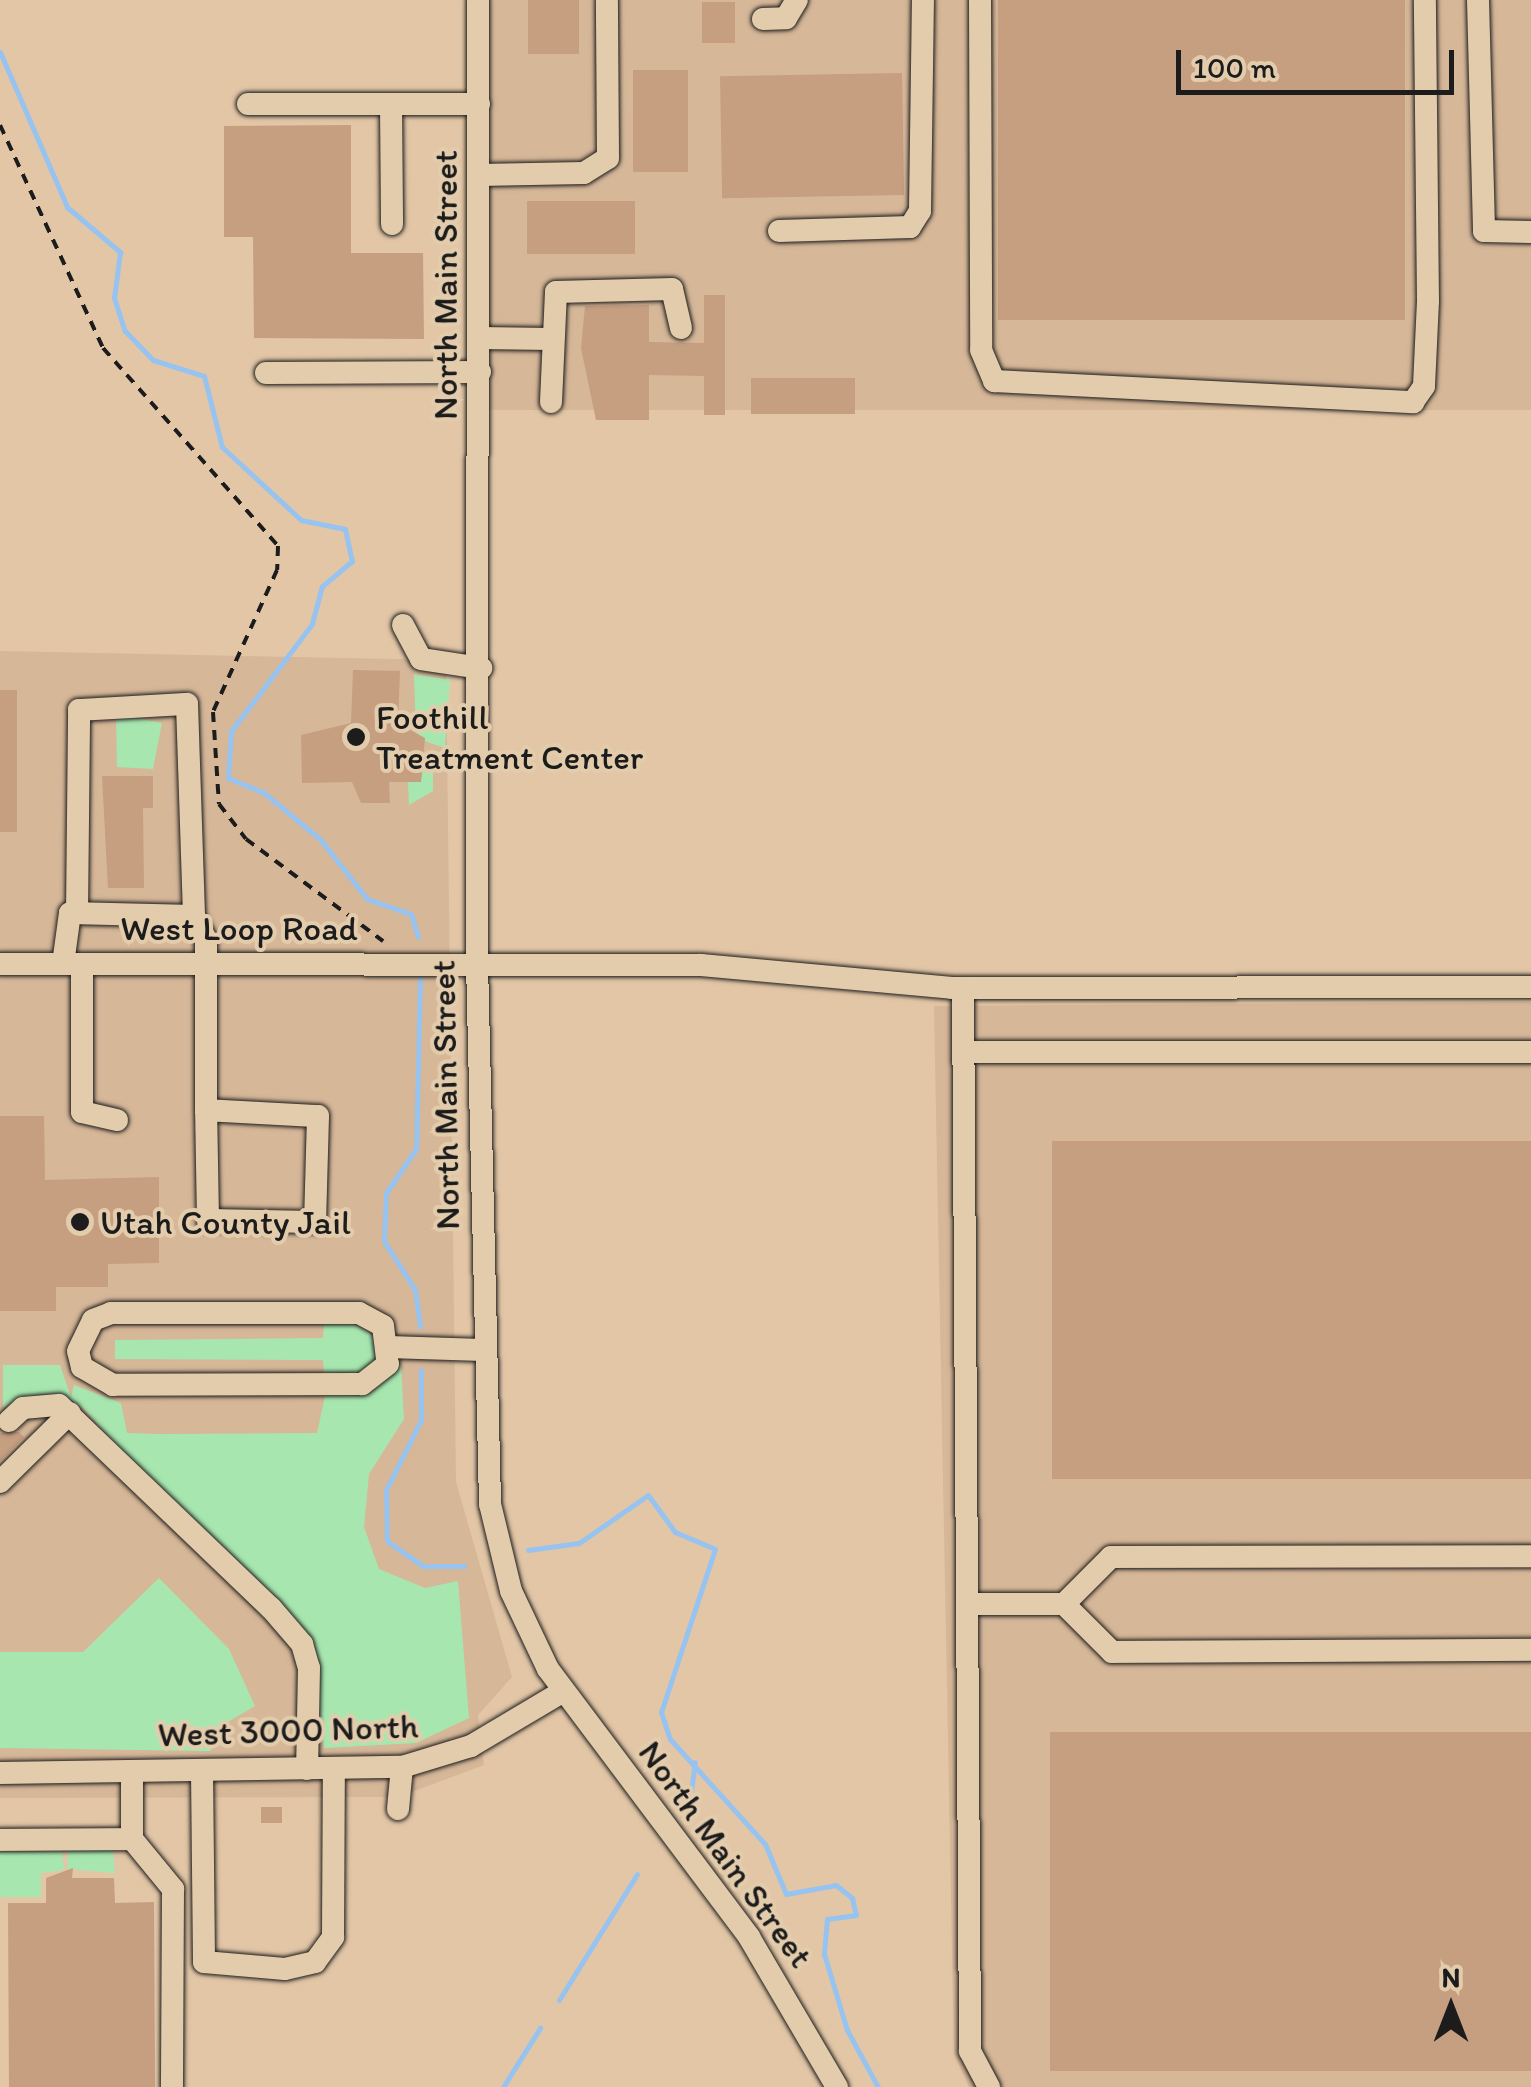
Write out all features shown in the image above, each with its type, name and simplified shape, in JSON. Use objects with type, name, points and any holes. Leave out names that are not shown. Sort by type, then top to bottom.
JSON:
[{"type":"street","name":"North Main Street","points":[[478,0],[478,962],[483,1350],[500,1555],[562,1692],[749,1938],[836,2087]]},
{"type":"street","points":[[479,175],[584,173],[608,158],[607,0]]},
{"type":"street","points":[[763,18],[786,18],[797,0]]},
{"type":"street","points":[[779,231],[910,227],[920,211],[923,0]]},
{"type":"street","points":[[980,0],[981,350],[994,381],[1037,388],[1413,402],[1424,386],[1428,300],[1425,0]]},
{"type":"street","points":[[1478,0],[1484,231],[1531,232]]},
{"type":"street","points":[[248,104],[479,104]]},
{"type":"street","points":[[391,104],[392,224]]},
{"type":"street","points":[[551,402],[550,298],[560,290],[672,289],[681,328]]},
{"type":"street","points":[[480,338],[550,339]]},
{"type":"street","points":[[266,373],[480,372]]},
{"type":"street","points":[[404,625],[421,659],[481,668]]},
{"type":"street","points":[[78,914],[80,710],[187,704],[194,916],[205,928],[207,964],[206,1110],[208,1220],[316,1222],[318,1116],[206,1110]]},
{"type":"street","points":[[117,1120],[82,1112],[72,964],[65,923],[78,914],[194,916]]},
{"type":"street","name":"West Loop Road","points":[[0,964],[702,965],[962,988],[1531,987]]},
{"type":"street","points":[[962,988],[966,1052],[970,2050],[989,2087]]},
{"type":"street","points":[[966,1052],[1531,1052]]},
{"type":"street","points":[[359,1312],[383,1326],[388,1347],[378,1374],[338,1384],[113,1386],[82,1367],[78,1350],[93,1320],[130,1313],[359,1312]]},
{"type":"street","points":[[388,1347],[483,1350]]},
{"type":"street","points":[[9,1421],[23,1408],[59,1404],[302,1644],[308,1769]]},
{"type":"street","points":[[0,1482],[70,1413]]},
{"type":"street","points":[[969,1604],[1064,1604],[1111,1557],[1531,1556]]},
{"type":"street","points":[[1064,1604],[1112,1652],[1531,1650]]},
{"type":"street","name":"West 3000 North","points":[[0,1772],[402,1767],[471,1746],[562,1692]]},
{"type":"street","points":[[398,1809],[402,1767]]},
{"type":"street","points":[[202,1770],[204,1962],[285,1969],[315,1962],[333,1936],[334,1769]]},
{"type":"street","points":[[132,1771],[132,1839],[173,1889],[172,2087]]},
{"type":"street","points":[[0,1840],[132,1839]]},
{"type":"path","points":[[0,125],[103,348],[278,546],[277,570],[213,712],[219,804],[246,839],[383,940]]},
{"type":"shaded area","points":[[478,0],[1531,0],[1531,410],[478,410]]},
{"type":"shaded area","points":[[0,651],[446,660],[456,1482],[512,1677],[478,1715],[484,1765],[398,1797],[0,1798]]},
{"type":"shaded area","points":[[1531,1002],[1531,2087],[969,2087],[954,2054],[934,1006]]},
{"type":"green space","points":[[414,674],[450,680],[445,748],[416,738]]},
{"type":"green space","points":[[116,714],[162,723],[153,769],[117,767]]},
{"type":"green space","points":[[425,753],[433,757],[433,791],[409,805],[408,782],[421,782]]},
{"type":"green space","points":[[354,1323],[375,1337],[377,1360],[363,1373],[324,1374],[323,1360],[115,1359],[115,1340],[323,1338],[324,1324]]},
{"type":"green space","points":[[3,1365],[60,1365],[71,1397],[74,1385],[121,1403],[127,1433],[158,1434],[317,1433],[325,1396],[371,1392],[401,1365],[404,1419],[369,1474],[364,1527],[379,1569],[425,1588],[458,1581],[469,1718],[416,1743],[324,1748],[315,1666],[82,1407],[42,1394],[3,1407]]},
{"type":"green space","points":[[159,1578],[229,1649],[255,1706],[228,1722],[210,1751],[0,1748],[0,1652],[83,1652]]},
{"type":"green space","points":[[113,1850],[115,1873],[67,1869],[68,1851]]},
{"type":"green space","points":[[62,1851],[64,1870],[41,1873],[41,1897],[0,1897],[0,1852]]},
{"type":"building","points":[[528,0],[579,0],[579,54],[528,54]]},
{"type":"building","points":[[998,0],[1405,0],[1405,320],[998,320]]},
{"type":"building","points":[[702,2],[735,2],[735,43],[702,43]]},
{"type":"building","points":[[633,70],[688,70],[688,172],[633,172]]},
{"type":"building","points":[[902,73],[904,195],[722,198],[720,76]]},
{"type":"building","points":[[351,125],[351,253],[423,253],[424,339],[254,338],[253,237],[224,237],[224,126]]},
{"type":"building","points":[[527,201],[635,201],[635,254],[527,254]]},
{"type":"building","points":[[704,295],[725,295],[725,415],[704,415],[704,376],[649,375],[649,420],[596,420],[581,348],[585,306],[649,305],[649,342],[704,343]]},
{"type":"building","points":[[751,378],[855,378],[855,414],[751,414]]},
{"type":"building","name":"Foothill Treatment Center","points":[[353,670],[400,671],[398,723],[425,738],[421,782],[389,782],[390,803],[361,803],[352,782],[302,783],[301,735],[351,723]]},
{"type":"building","points":[[0,690],[17,690],[17,832],[0,832]]},
{"type":"building","points":[[102,776],[153,776],[153,808],[143,808],[144,888],[108,888]]},
{"type":"building","name":"Utah County Jail","points":[[0,1116],[44,1116],[45,1180],[159,1177],[159,1263],[108,1264],[108,1287],[56,1287],[56,1311],[0,1311]]},
{"type":"building","points":[[1052,1141],[1531,1141],[1531,1479],[1052,1479]]},
{"type":"building","points":[[19,1432],[24,1437],[0,1461],[0,1433]]},
{"type":"building","points":[[1050,1732],[1531,1732],[1531,2071],[1050,2071]]},
{"type":"building","points":[[261,1807],[282,1807],[282,1823],[261,1823]]},
{"type":"building","points":[[73,1868],[72,1878],[114,1878],[115,1903],[154,1902],[155,2087],[9,2087],[8,1903],[46,1903],[46,1878]]},
{"type":"waterway","points":[[0,52],[67,207],[120,252],[114,298],[125,331],[153,360],[204,376],[222,447],[301,520],[345,529],[352,561],[322,586],[312,624],[231,731],[228,778],[263,792],[320,839],[367,899],[411,914],[418,937]]},
{"type":"waterway","points":[[420,979],[416,1149],[386,1193],[384,1241],[415,1290],[420,1327]]},
{"type":"waterway","points":[[421,1370],[421,1420],[386,1490],[387,1541],[423,1566],[464,1566]]},
{"type":"waterway","points":[[528,1550],[579,1543],[648,1495],[675,1532],[715,1549],[661,1712],[670,1739],[765,1844],[786,1894],[836,1885],[852,1898],[856,1915],[827,1919],[824,1954],[847,2030],[878,2087]]},
{"type":"waterway","points":[[690,1801],[695,1762]]},
{"type":"waterway","points":[[559,2000],[637,1874]]},
{"type":"waterway","points":[[503,2087],[540,2028]]},
{"type":"place","name":"Foothill Treatment Center","points":[[356,737]]},
{"type":"place","name":"Utah County Jail","points":[[80,1222]]}]
